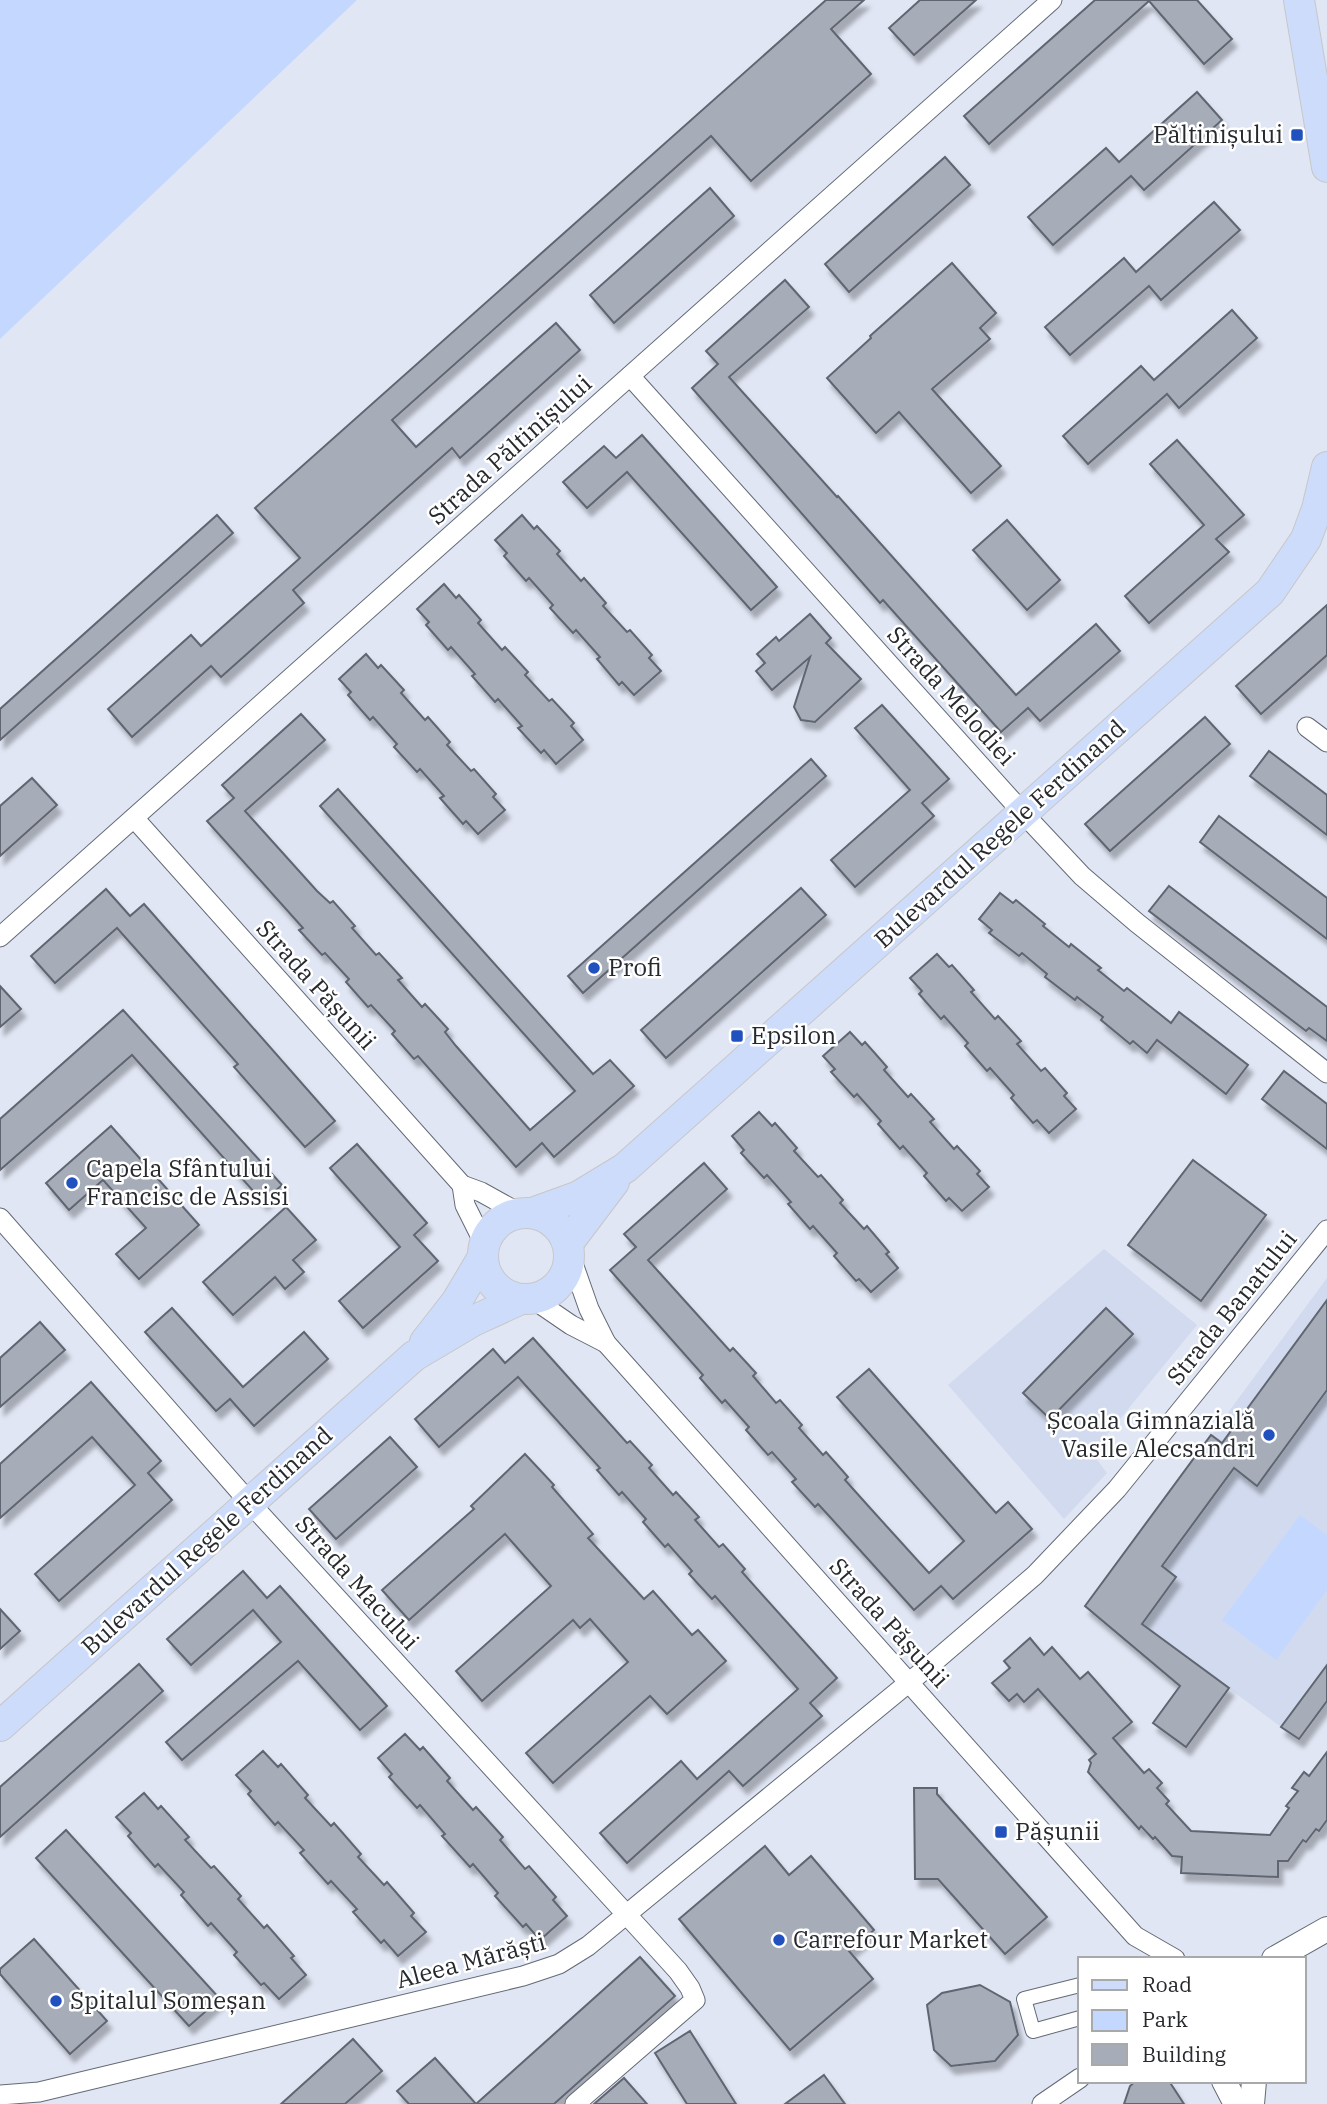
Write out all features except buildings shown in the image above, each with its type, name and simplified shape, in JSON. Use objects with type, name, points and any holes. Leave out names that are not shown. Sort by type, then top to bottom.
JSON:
[{"type":"main road","points":[[1299,0],[1327,167]]},
{"type":"main road","name":"Bulevardul Regele Ferdinand","points":[[526,1213],[579,1196],[625,1168],[1270,592],[1306,539],[1317,509],[1327,467]]},
{"type":"main road","name":"Bulevardul Regele Ferdinand","points":[[569,1249],[625,1168]]},
{"type":"main road","points":[[526,1213],[554,1223],[562,1232],[569,1249],[568,1268],[555,1288],[545,1295],[527,1299],[499,1290],[490,1280],[484,1251],[497,1224],[507,1217],[526,1213]]},
{"type":"main road","name":"Bulevardul Regele Ferdinand","points":[[0,1726],[414,1356],[457,1301],[484,1251]]},
{"type":"main road","name":"Bulevardul Regele Ferdinand","points":[[414,1356],[473,1321],[527,1299]]},
{"type":"street","name":"Strada Păltinișului","points":[[0,937],[1052,0]]},
{"type":"street","name":"Strada Melodiei","points":[[630,376],[1082,876],[1137,923],[1327,1073]]},
{"type":"street","points":[[1307,727],[1327,742]]},
{"type":"street","name":"Strada Pășunii","points":[[134,818],[462,1185],[526,1213]]},
{"type":"street","name":"Strada Pășunii","points":[[462,1185],[465,1205],[484,1251]]},
{"type":"street","name":"Strada Macului","points":[[0,1218],[250,1503],[678,1971],[690,1988],[695,2000],[575,2104]]},
{"type":"street","name":"Strada Banatului","points":[[908,1681],[1035,1575],[1117,1489],[1327,1230]]},
{"type":"street","name":"Strada Pășunii","points":[[569,1249],[589,1309],[606,1343],[1135,1936],[1172,1957]]},
{"type":"street","name":"Strada Pășunii","points":[[527,1299],[606,1343]]},
{"type":"street","name":"Aleea Mărăști","points":[[0,2095],[39,2092],[523,1976],[559,1964],[588,1946],[626,1916],[908,1681]]},
{"type":"street","points":[[1278,1957],[1327,1930]]},
{"type":"street","points":[[1306,1961],[1327,1930]]},
{"type":"street","name":"Strada Pășunii","points":[[1135,1936],[1141,1957]]},
{"type":"street","points":[[1078,1986],[1024,1999],[1033,2031],[1078,2019]]},
{"type":"street","points":[[1042,2104],[1078,2079]]},
{"type":"street","points":[[1225,2083],[1237,2104]]},
{"type":"street","points":[[1252,2104],[1254,2083]]},
{"type":"shaded area","points":[[1104,1249],[1197,1325],[1092,1453],[1107,1473],[1064,1519],[948,1385]]},
{"type":"shaded area","name":"Școala Gimnazială Vasile Alecsandri","points":[[1327,1278],[1327,1665],[1281,1727],[1097,1591]]},
{"type":"green space","points":[[0,0],[357,0],[0,339]]},
{"type":"green space","points":[[1300,1515],[1327,1535],[1327,1590],[1276,1660],[1222,1620]]},
{"type":"place","name":"Păltinișului","points":[[1297,135]]},
{"type":"place","name":"Profi","points":[[594,968]]},
{"type":"place","name":"Epsilon","points":[[737,1036]]},
{"type":"place","name":"Capela Sfântului Francisc de Assisi","points":[[72,1183]]},
{"type":"place","name":"Școala Gimnazială Vasile Alecsandri","points":[[1269,1435]]},
{"type":"place","name":"Pășunii","points":[[1001,1832]]},
{"type":"place","name":"Carrefour Market","points":[[779,1940]]},
{"type":"place","name":"Spitalul Someșan","points":[[56,2001]]}]
